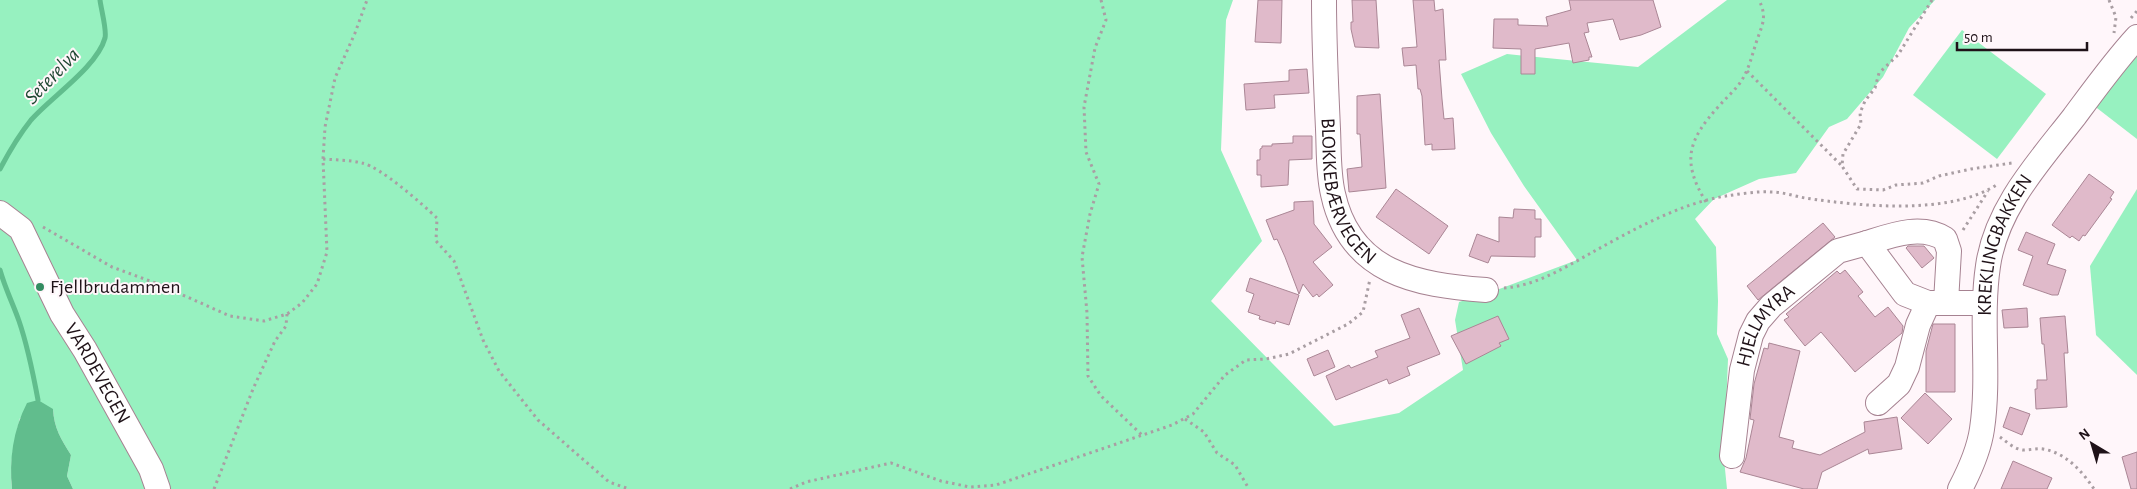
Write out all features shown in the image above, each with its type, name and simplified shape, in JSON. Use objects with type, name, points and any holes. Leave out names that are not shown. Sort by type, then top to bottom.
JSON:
[{"type":"street","name":"BLOKKEBÆRVEGEN","points":[[1324,0],[1326,103],[1332,193],[1348,233],[1373,260],[1390,271],[1418,282],[1451,288],[1486,290]]},
{"type":"street","name":"KREKLINGBAKKEN","points":[[1960,489],[1972,465],[1982,430],[1984,402],[1984,302],[1988,264],[2002,220],[2020,186],[2127,31]]},
{"type":"street","name":"VARDEVEGEN","points":[[0,213],[21,228],[62,314],[85,350],[151,469],[158,489]]},
{"type":"street","name":"HJELLMYRA","points":[[1732,456],[1742,370],[1751,335],[1758,321],[1771,306],[1838,251],[1867,242],[1903,232],[1928,232],[1945,239],[1949,251]]},
{"type":"street","points":[[1867,242],[1905,294],[1937,303],[1984,302]]},
{"type":"street","points":[[1878,403],[1898,384],[1907,367],[1918,326],[1937,303],[1949,251]]},
{"type":"path","points":[[36,223],[112,267],[158,284],[230,316],[264,321],[287,314],[302,303],[317,284],[327,252],[323,158],[325,127],[335,78],[355,34],[367,0]]},
{"type":"path","points":[[1101,0],[1106,20],[1095,48],[1084,108],[1086,152],[1099,184],[1090,214],[1082,257],[1087,313],[1088,376],[1101,396],[1142,435]]},
{"type":"path","points":[[1706,202],[1694,178],[1690,150],[1706,122],[1748,71],[1765,16],[1759,0]]},
{"type":"path","points":[[1842,166],[1843,154],[1861,124],[1860,113],[1865,101],[1875,88],[1879,73],[1898,55],[1932,0]]},
{"type":"path","points":[[2109,0],[2116,17],[2113,38],[2127,31],[2137,11]]},
{"type":"path","points":[[1748,71],[1842,166],[1857,189],[1884,190],[1896,186],[1923,183],[1939,176],[1970,169],[2011,164],[2017,156]]},
{"type":"path","points":[[323,158],[363,163],[388,178],[421,203],[437,218],[436,241],[454,261],[483,340],[499,371],[538,420],[609,482],[629,489]]},
{"type":"path","points":[[1486,290],[1509,288],[1531,283],[1634,229],[1724,196],[1771,192],[1862,205],[1936,204],[1989,190],[2004,180]]},
{"type":"path","points":[[1949,251],[1989,190]]},
{"type":"path","points":[[790,489],[806,482],[891,463],[941,481],[970,487],[996,484],[1172,425],[1193,414],[1225,375],[1246,360],[1266,359],[1289,354],[1348,324],[1363,312],[1373,260]]},
{"type":"path","points":[[214,489],[253,389],[275,341],[286,326],[287,314]]},
{"type":"path","points":[[1185,419],[1204,432],[1218,453],[1235,465],[1249,489]]},
{"type":"path","points":[[1982,430],[1991,430],[2016,448],[2022,450],[2041,449],[2059,456],[2082,471],[2094,489]]},
{"type":"shaded area","points":[[0,0],[1233,0],[1226,20],[1221,150],[1262,241],[1211,301],[1334,426],[1399,413],[1463,370],[1455,320],[1459,302],[1577,260],[1524,186],[1491,133],[1461,74],[1507,54],[1638,67],[1727,0],[1935,0],[1909,28],[1883,77],[1847,119],[1829,127],[1796,173],[1759,179],[1714,199],[1695,219],[1716,247],[1717,334],[1728,359],[1724,459],[1727,489],[73,489],[67,476],[71,455],[59,433],[53,409],[20,418],[14,444],[12,489],[0,489]]},
{"type":"shaded area","points":[[1962,30],[2046,94],[1997,159],[1913,95]]},
{"type":"shaded area","points":[[2137,50],[2137,139],[2093,105]]},
{"type":"shaded area","points":[[2137,189],[2137,375],[2096,335],[2090,266]]},
{"type":"shaded area","points":[[38,400],[53,409],[59,433],[71,455],[67,476],[73,489],[12,489],[11,467],[15,434],[27,403]]},
{"type":"building","points":[[1258,0],[1282,0],[1281,43],[1255,42]]},
{"type":"building","points":[[1352,0],[1376,0],[1379,48],[1355,47],[1351,29],[1351,22],[1353,22]]},
{"type":"building","points":[[1413,0],[1434,0],[1435,11],[1443,9],[1446,60],[1439,60],[1442,99],[1444,119],[1453,118],[1455,149],[1432,150],[1432,144],[1425,145],[1422,96],[1420,89],[1418,89],[1416,65],[1404,66],[1402,48],[1417,47]]},
{"type":"building","points":[[1569,0],[1653,0],[1661,27],[1641,35],[1620,40],[1613,19],[1587,23],[1589,32],[1584,33],[1592,57],[1589,57],[1589,60],[1573,63],[1569,43],[1535,49],[1535,74],[1521,74],[1521,49],[1493,48],[1494,19],[1518,19],[1518,25],[1548,26],[1546,17],[1571,10]]},
{"type":"building","points":[[1307,69],[1309,93],[1274,95],[1275,108],[1246,110],[1244,84],[1289,81],[1289,70]]},
{"type":"building","points":[[1380,94],[1386,188],[1349,192],[1347,169],[1362,167],[1360,134],[1357,134],[1357,96]]},
{"type":"building","points":[[1293,136],[1312,136],[1312,159],[1289,160],[1288,185],[1261,187],[1261,175],[1257,175],[1257,160],[1260,160],[1260,149],[1262,146],[1272,146],[1272,144],[1293,143]]},
{"type":"building","points":[[2089,174],[2114,192],[2110,198],[2112,199],[2085,236],[2083,235],[2079,241],[2072,236],[2070,238],[2052,225]]},
{"type":"building","points":[[1396,189],[1448,226],[1429,254],[1376,217]]},
{"type":"building","points":[[1313,201],[1314,224],[1332,247],[1313,262],[1333,285],[1319,297],[1317,294],[1313,297],[1303,284],[1299,294],[1277,239],[1274,240],[1266,220],[1294,210],[1294,202]]},
{"type":"building","points":[[1514,209],[1535,210],[1535,219],[1541,219],[1541,237],[1535,237],[1535,257],[1491,256],[1488,263],[1469,256],[1477,234],[1499,242],[1499,217],[1513,218]]},
{"type":"building","points":[[1823,223],[1835,237],[1758,300],[1747,286]]},
{"type":"building","points":[[2026,232],[2055,244],[2047,264],[2066,270],[2058,295],[2052,295],[2023,285],[2033,256],[2018,250]]},
{"type":"building","points":[[1908,246],[1924,246],[1934,258],[1922,268],[1906,248]]},
{"type":"building","points":[[1845,270],[1863,292],[1858,296],[1875,317],[1888,307],[1903,326],[1902,333],[1855,372],[1821,332],[1805,346],[1784,320],[1789,317],[1786,314],[1837,271],[1840,274]]},
{"type":"building","points":[[1250,278],[1299,295],[1289,325],[1276,321],[1275,324],[1259,319],[1260,316],[1248,312],[1254,294],[1246,291]]},
{"type":"building","points":[[1419,308],[1440,354],[1407,367],[1410,375],[1389,384],[1387,379],[1336,400],[1326,376],[1349,365],[1351,368],[1378,357],[1375,351],[1410,338],[1401,315]]},
{"type":"building","points":[[2027,308],[2028,327],[2004,328],[2002,310]]},
{"type":"building","points":[[1498,316],[1509,339],[1499,343],[1501,346],[1466,364],[1451,336]]},
{"type":"building","points":[[2065,316],[2068,353],[2064,353],[2067,407],[2036,409],[2035,389],[2037,389],[2037,380],[2047,380],[2040,318]]},
{"type":"building","points":[[1933,324],[1955,324],[1955,392],[1926,392],[1926,351]]},
{"type":"building","points":[[1769,343],[1800,351],[1779,437],[1794,441],[1792,448],[1820,455],[1865,432],[1864,422],[1897,417],[1902,449],[1869,454],[1868,449],[1822,472],[1817,489],[1804,489],[1740,472],[1746,458],[1754,420],[1750,419],[1754,384],[1764,348],[1768,349]]},
{"type":"building","points":[[1328,350],[1335,367],[1314,376],[1307,359]]},
{"type":"building","points":[[1925,393],[1952,419],[1928,444],[1901,418]]},
{"type":"building","points":[[2010,407],[2030,414],[2022,435],[2003,427]]},
{"type":"building","points":[[2137,452],[2137,489],[2131,489],[2122,457]]},
{"type":"building","points":[[2013,461],[2052,478],[2047,489],[2001,489]]},
{"type":"waterway","name":"Seterelva","points":[[0,169],[14,144],[31,120],[83,71],[100,49],[105,38],[105,25],[100,0]]},
{"type":"waterway","name":"Seterelva","points":[[0,270],[25,341],[38,400]]},
{"type":"place","name":"Fjellbrudammen","points":[[40,287]]}]
